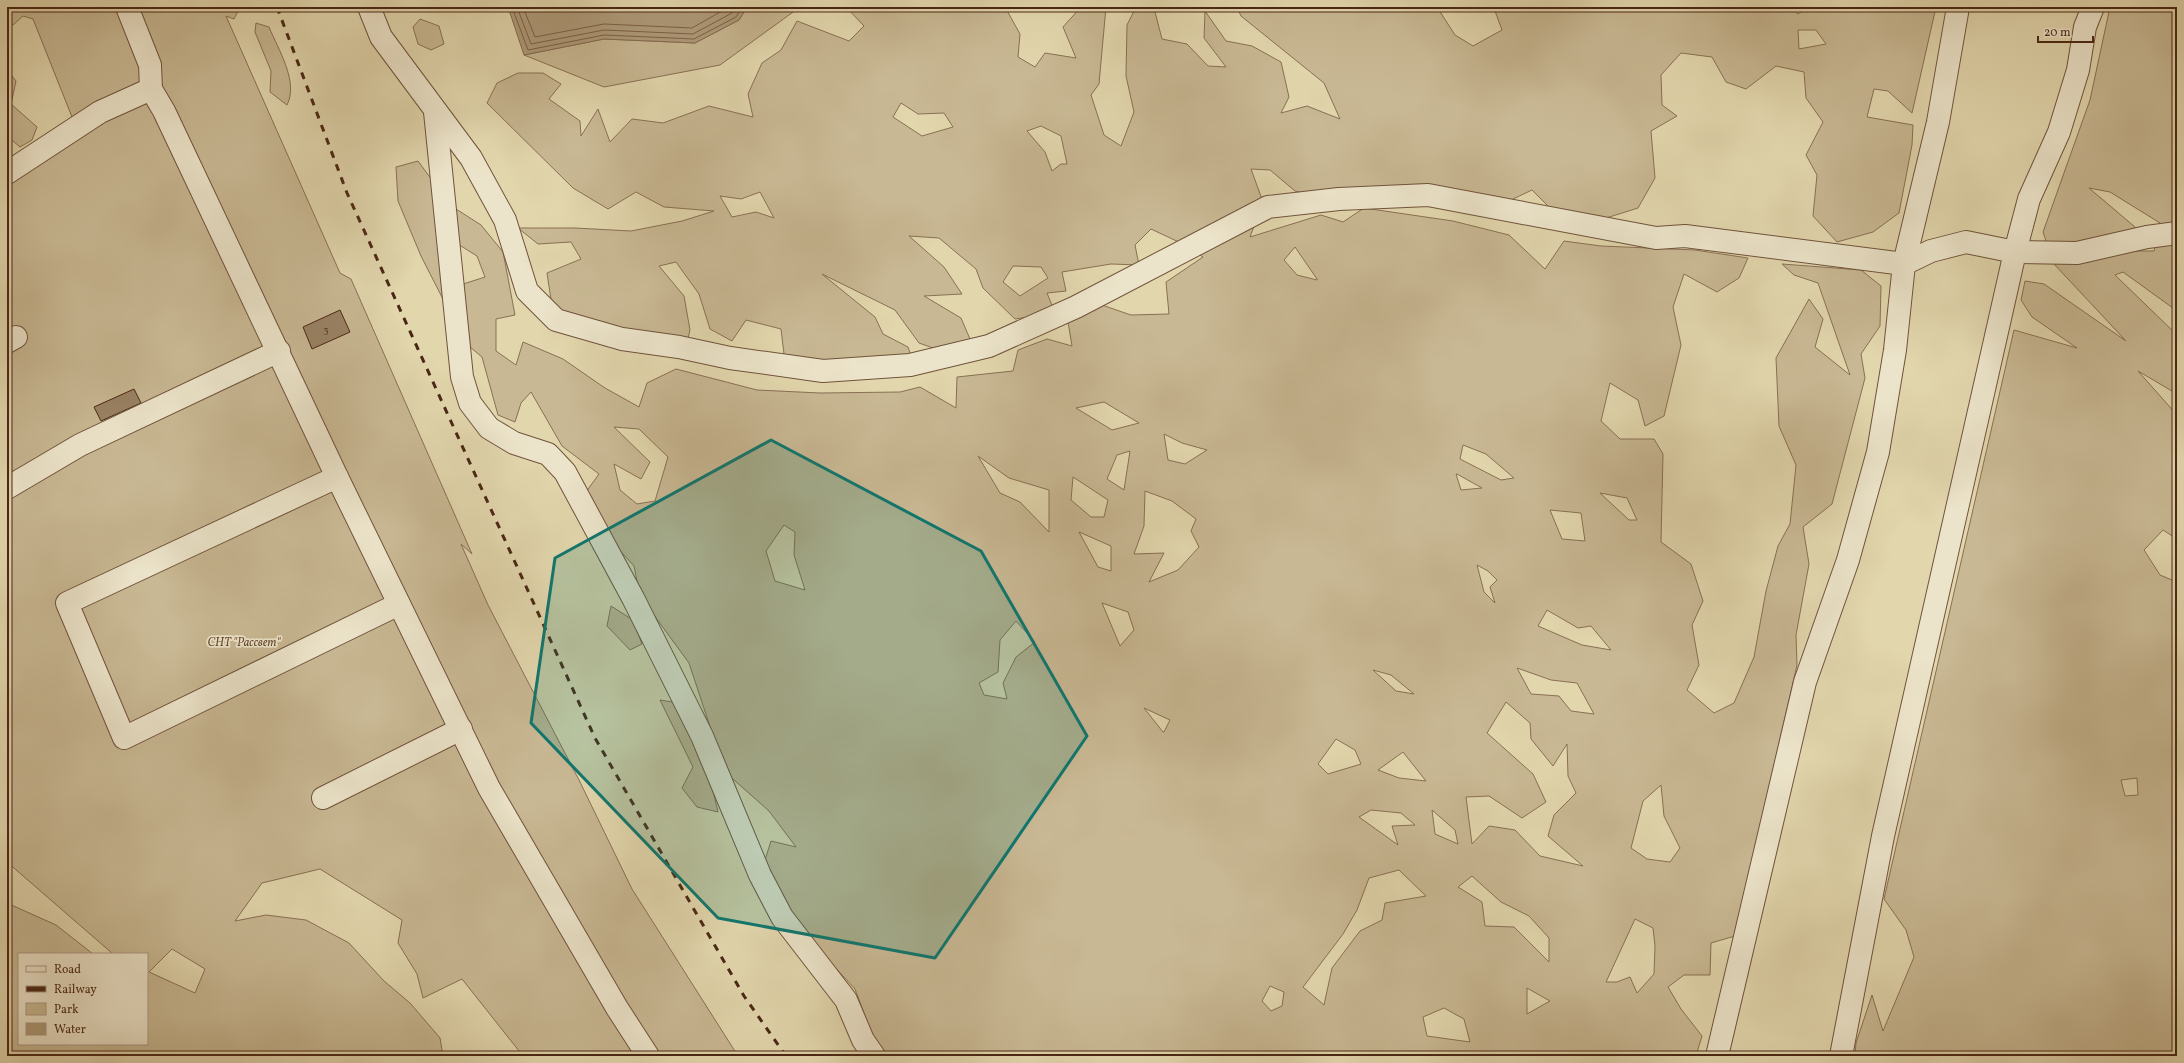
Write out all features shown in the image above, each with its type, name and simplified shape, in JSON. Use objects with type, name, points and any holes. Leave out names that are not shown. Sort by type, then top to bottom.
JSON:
[{"type":"street","points":[[127,7],[150,65],[151,89],[164,111],[279,351],[337,477],[489,788],[617,1008],[648,1056]]},
{"type":"street","points":[[369,7],[381,37],[471,158],[505,220],[527,291],[556,320],[622,339],[679,347],[730,358],[823,370],[910,365],[989,346],[1076,307],[1268,207],[1339,199],[1428,195],[1656,238],[1685,236],[1904,264],[1931,251],[1966,242],[2015,252],[2077,253],[2147,237],[2177,233]]},
{"type":"street","points":[[1717,1056],[1804,682],[1848,560],[1878,452],[1895,350],[1904,264],[1938,122],[1958,7]]},
{"type":"street","points":[[1841,1056],[1882,836],[2015,252],[2029,199],[2059,132],[2078,70],[2085,28],[2093,7]]},
{"type":"street","points":[[7,173],[100,112],[151,89]]},
{"type":"street","points":[[435,111],[462,377],[470,403],[489,428],[514,443],[548,454],[565,472],[633,598],[702,736],[760,875],[782,917],[846,1000],[863,1040],[874,1056]]},
{"type":"street","points":[[7,488],[80,445],[279,351]]},
{"type":"street","points":[[337,477],[66,603],[124,738],[399,604]]},
{"type":"street","points":[[323,798],[461,730]]},
{"type":"highlighted area","points":[[771,440],[981,551],[1087,736],[935,958],[718,918],[531,723],[555,558]]},
{"type":"green space","name":"СНТ \"Рассвет\"","points":[[7,7],[236,7],[238,11],[234,19],[226,16],[340,273],[351,279],[472,554],[461,544],[488,605],[579,780],[632,889],[738,1056],[523,1056],[462,979],[423,998],[417,974],[398,943],[402,920],[320,869],[262,883],[235,921],[266,915],[306,920],[349,943],[384,981],[410,1003],[440,1038],[443,1056],[7,1056],[7,903],[56,925],[92,953],[18,953],[18,1045],[148,1045],[148,953],[112,953],[7,862],[7,160],[74,122],[33,19],[23,16],[13,25],[7,17]],"holes":[[[172,949],[205,969],[195,993],[149,972]]]},
{"type":"green space","points":[[747,7],[800,7],[720,65],[604,87],[524,55],[604,39],[695,43],[739,20]]},
{"type":"green space","points":[[846,7],[1005,7],[1020,34],[1018,57],[1035,67],[1045,53],[1076,58],[1063,27],[1081,7],[1106,7],[1099,84],[1091,95],[1104,135],[1121,146],[1134,112],[1126,76],[1127,25],[1136,7],[1154,8],[1162,39],[1187,44],[1208,66],[1226,67],[1204,38],[1205,11],[1226,41],[1252,46],[1281,62],[1289,97],[1281,113],[1307,106],[1340,119],[1324,83],[1241,16],[1237,7],[1437,7],[1455,35],[1473,46],[1502,30],[1495,11],[1490,7],[1791,7],[1798,14],[1809,7],[1936,7],[1912,113],[1888,91],[1874,89],[1867,117],[1913,125],[1912,145],[1899,213],[1873,232],[1837,242],[1813,216],[1817,175],[1806,155],[1823,122],[1806,98],[1804,72],[1776,66],[1746,89],[1726,82],[1712,57],[1681,53],[1661,75],[1662,105],[1677,116],[1651,131],[1655,178],[1638,208],[1603,219],[1554,212],[1532,190],[1511,200],[1328,200],[1295,191],[1270,170],[1251,169],[1263,202],[1250,237],[1321,215],[1343,222],[1364,208],[1453,221],[1509,235],[1545,269],[1564,241],[1601,246],[1695,250],[1748,258],[1739,278],[1717,292],[1684,274],[1673,307],[1681,345],[1664,416],[1645,426],[1638,400],[1610,383],[1601,421],[1620,439],[1654,439],[1663,454],[1661,542],[1691,564],[1703,601],[1692,625],[1699,665],[1687,690],[1714,713],[1734,703],[1754,657],[1766,591],[1778,546],[1790,524],[1796,465],[1779,426],[1776,358],[1809,299],[1823,319],[1815,347],[1850,375],[1818,283],[1794,275],[1782,264],[1861,270],[1881,286],[1880,326],[1861,354],[1865,378],[1832,504],[1803,527],[1809,564],[1796,635],[1797,665],[1735,936],[1711,943],[1710,975],[1684,975],[1668,987],[1681,1009],[1702,1036],[1696,1056],[883,1056],[877,1048],[855,989],[796,925],[764,863],[771,841],[796,847],[769,811],[725,772],[689,663],[640,596],[634,566],[602,531],[586,492],[599,474],[562,446],[531,392],[521,403],[515,422],[498,415],[482,357],[464,342],[457,286],[485,277],[477,256],[453,241],[456,209],[481,225],[503,252],[515,315],[496,319],[496,351],[516,365],[523,342],[563,359],[605,388],[639,407],[647,383],[676,369],[757,390],[820,393],[900,392],[920,387],[956,408],[957,377],[1013,371],[1018,350],[1047,339],[1072,346],[1068,322],[1093,302],[1131,315],[1169,314],[1166,282],[1203,257],[1183,244],[1151,229],[1135,245],[1139,265],[1111,264],[1062,272],[1066,291],[1047,293],[1055,313],[1015,319],[983,288],[976,269],[939,238],[909,236],[944,267],[962,294],[924,296],[961,318],[973,346],[961,358],[919,343],[895,310],[822,274],[875,317],[883,334],[908,347],[915,368],[803,371],[784,354],[781,329],[746,320],[732,341],[710,329],[699,294],[676,262],[659,266],[684,296],[690,330],[686,347],[630,341],[552,306],[547,273],[581,259],[571,242],[538,244],[518,228],[575,228],[631,231],[682,221],[714,211],[664,207],[636,192],[608,209],[573,188],[487,103],[497,83],[518,73],[543,73],[561,84],[549,99],[580,121],[581,136],[598,109],[610,142],[632,119],[663,123],[709,106],[753,117],[748,94],[762,63],[781,50],[797,21],[849,41],[864,26]],"holes":[[[1798,30],[1816,30],[1826,44],[1799,49]],[[901,103],[918,114],[944,113],[953,127],[922,136],[893,117]],[[1041,126],[1061,136],[1067,164],[1061,164],[1052,171],[1045,152],[1027,131]],[[760,192],[774,218],[756,212],[732,217],[720,196],[741,199]],[[1295,247],[1317,279],[1297,275],[1284,260]],[[1013,266],[1041,267],[1048,278],[1020,296],[1003,282]],[[1104,402],[1139,423],[1112,430],[1076,408]],[[614,427],[639,429],[668,457],[655,501],[637,504],[620,490],[614,464],[641,479],[650,462]],[[1164,434],[1182,443],[1207,450],[1185,464],[1168,460]],[[1463,445],[1486,454],[1514,478],[1501,480],[1460,459]],[[1130,451],[1124,490],[1107,479],[1117,455]],[[978,456],[1009,478],[1049,490],[1049,532],[1020,502],[1000,493]],[[1457,474],[1482,488],[1461,490]],[[1073,477],[1108,500],[1104,517],[1091,517],[1071,500]],[[1145,491],[1172,501],[1196,519],[1191,531],[1199,547],[1178,570],[1149,582],[1164,553],[1134,554],[1144,526]],[[1600,493],[1627,498],[1637,520],[1629,520]],[[1550,510],[1581,513],[1585,541],[1562,539]],[[784,525],[795,532],[794,555],[805,590],[775,581],[766,551]],[[1079,532],[1111,546],[1111,571],[1098,567]],[[1477,565],[1488,571],[1497,580],[1490,587],[1495,603],[1484,592]],[[1102,603],[1128,612],[1134,630],[1120,646]],[[1547,610],[1578,628],[1591,626],[1611,650],[1582,645],[1538,626]],[[1016,621],[1035,642],[1016,657],[1003,683],[1007,699],[984,695],[979,683],[998,672],[1000,640]],[[1517,668],[1551,680],[1577,683],[1594,714],[1571,711],[1559,696],[1531,694]],[[1373,670],[1391,675],[1414,694],[1396,691]],[[1506,702],[1530,723],[1531,739],[1553,766],[1567,744],[1568,776],[1576,793],[1554,815],[1548,836],[1583,866],[1540,856],[1515,830],[1489,826],[1472,844],[1466,797],[1489,796],[1522,818],[1546,802],[1533,774],[1487,733]],[[1144,708],[1170,720],[1164,732],[1163,732]],[[1336,739],[1355,750],[1361,764],[1328,774],[1318,764]],[[1403,752],[1426,781],[1399,778],[1378,770]],[[1661,785],[1664,816],[1680,848],[1670,862],[1647,859],[1631,848],[1643,801]],[[1371,810],[1401,813],[1415,825],[1392,826],[1398,845],[1359,817]],[[1432,810],[1455,830],[1458,844],[1435,834]],[[1399,870],[1426,896],[1385,903],[1382,920],[1360,931],[1332,968],[1324,1005],[1303,987],[1343,934],[1357,910],[1369,878]],[[1472,876],[1501,902],[1529,916],[1549,938],[1549,962],[1514,927],[1485,926],[1482,902],[1458,887]],[[1635,919],[1653,928],[1655,946],[1654,974],[1637,993],[1630,977],[1617,982],[1606,982]],[[1270,986],[1284,992],[1282,1006],[1271,1011],[1262,1001]],[[1527,988],[1550,1001],[1527,1014]],[[1444,1008],[1464,1019],[1470,1042],[1427,1036],[1423,1017]]]},
{"type":"green space","points":[[2110,7],[2177,7],[2177,311],[2123,272],[2115,275],[2177,335],[2177,394],[2138,371],[2177,415],[2177,539],[2163,530],[2144,550],[2160,575],[2177,582],[2177,1056],[1855,1056],[1856,1043],[1872,995],[1883,1031],[1914,957],[1906,930],[1884,899],[2014,330],[2077,348],[2032,317],[2021,300],[2025,281],[2044,284],[2126,341],[2054,264],[2043,232],[2090,100]],"holes":[[[2089,188],[2110,192],[2160,223],[2154,251],[2132,251],[2135,227]],[[2137,778],[2138,795],[2125,796],[2121,780]]]},
{"type":"green space","points":[[420,19],[439,26],[444,44],[431,50],[418,44],[413,27]]},
{"type":"green space","points":[[256,23],[269,27],[282,55],[291,86],[287,105],[270,92],[271,71],[255,32]]},
{"type":"green space","points":[[7,70],[16,81],[11,104],[37,127],[32,140],[20,147],[7,136]]},
{"type":"green space","points":[[418,161],[432,180],[448,309],[421,256],[398,201],[396,167]]},
{"type":"green space","points":[[611,606],[633,620],[642,644],[630,650],[607,626]]},
{"type":"green space","points":[[660,700],[678,703],[707,765],[718,812],[697,807],[682,788],[693,767]]},
{"type":"water","points":[[508,7],[747,7],[739,20],[695,43],[604,39],[524,55]]},
{"type":"building","points":[[340,310],[350,332],[312,349],[303,327]]},
{"type":"building","points":[[134,389],[141,403],[101,421],[94,407]]},
{"type":"railway","points":[[277,7],[347,193],[595,738],[744,996],[786,1056]]}]
